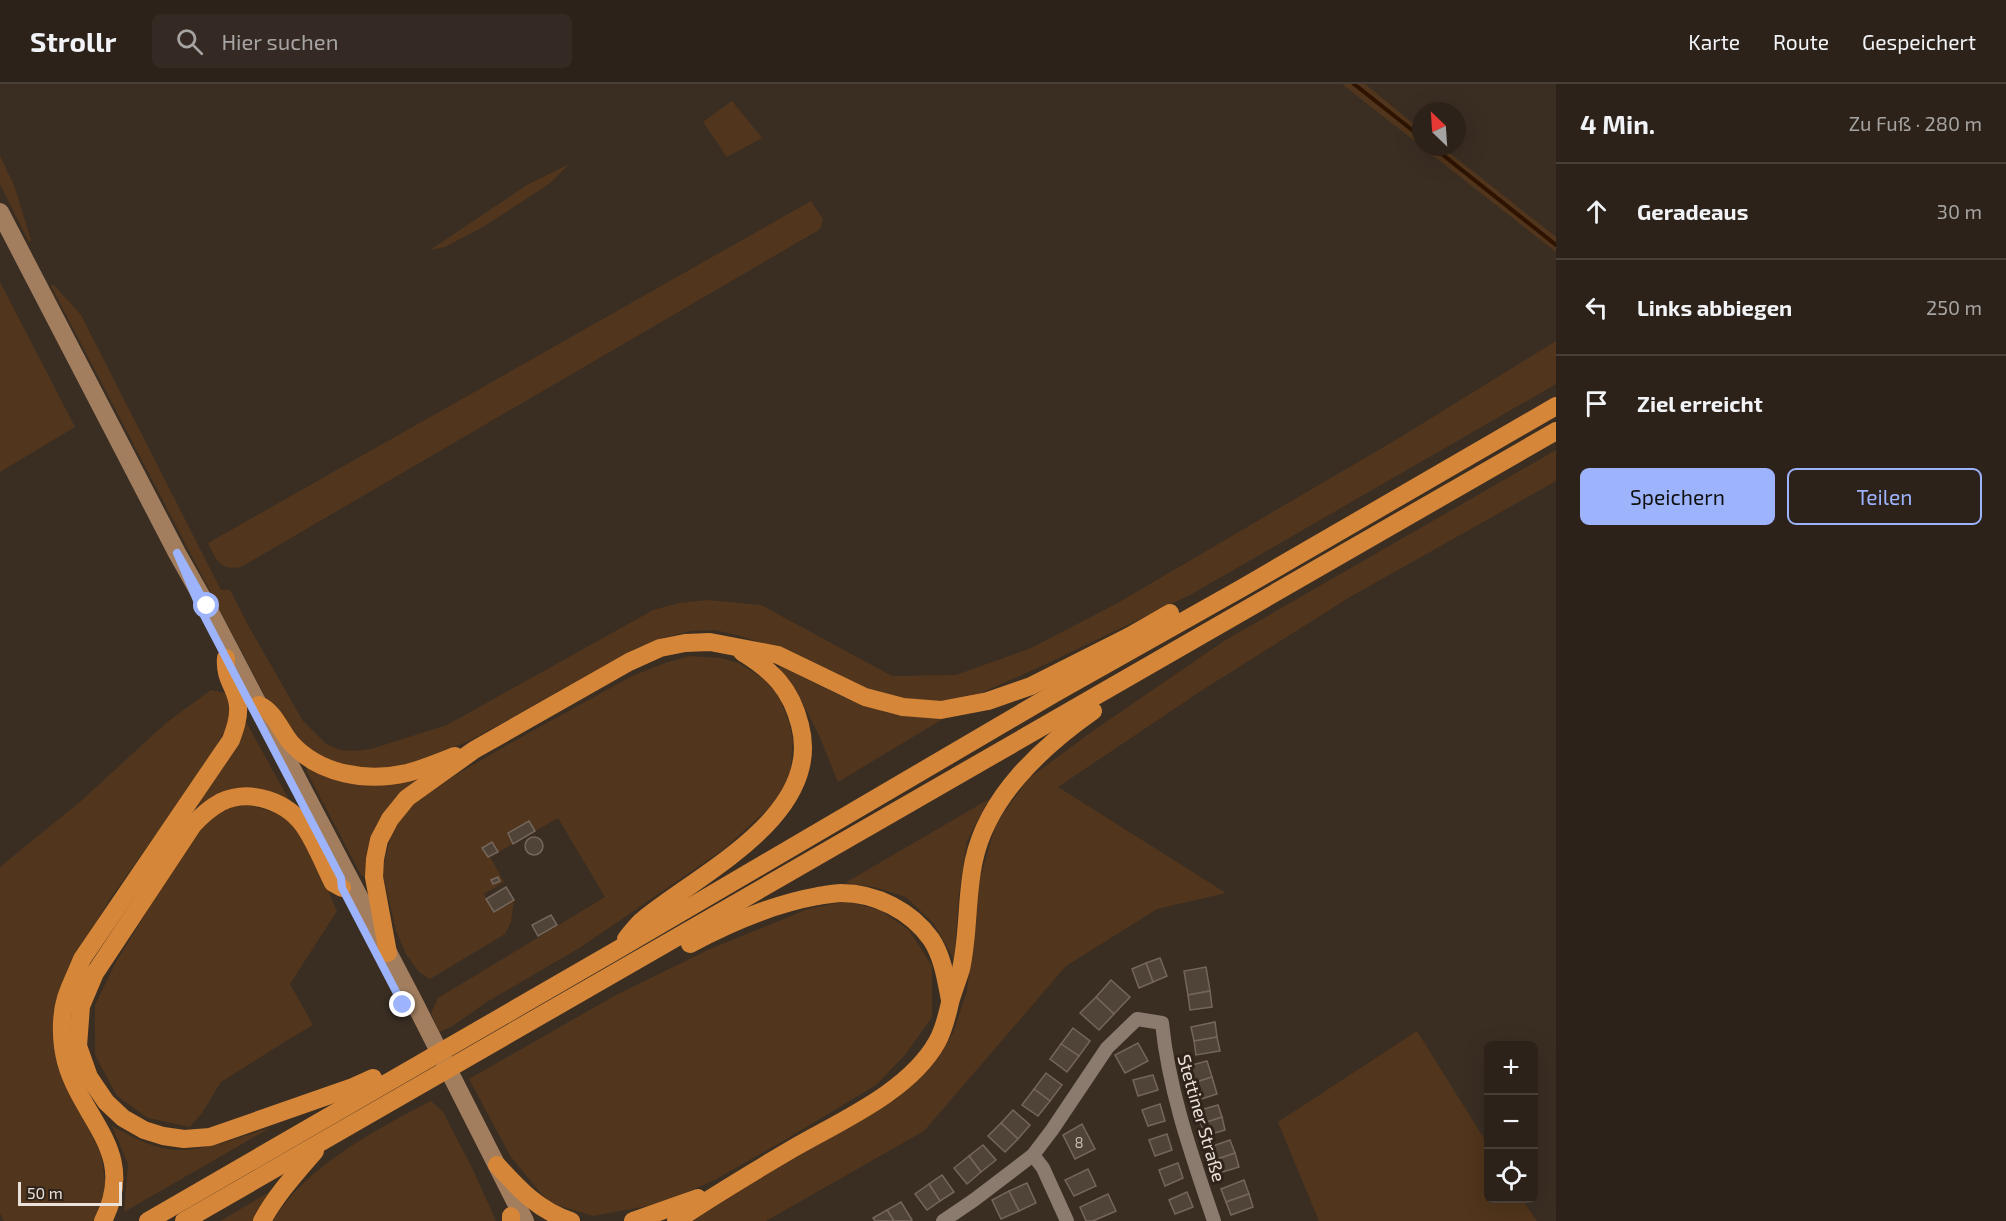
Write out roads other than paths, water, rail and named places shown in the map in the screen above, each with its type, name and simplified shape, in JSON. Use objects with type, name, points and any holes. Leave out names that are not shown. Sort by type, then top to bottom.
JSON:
[{"type":"highway","points":[[457,1053],[617,950],[1057,692],[1556,406]]},
{"type":"highway","points":[[184,1221],[324,1140],[421,1073],[646,955],[1556,431]]},
{"type":"highway","points":[[388,953],[374,877],[379,840],[390,819],[407,798],[474,750],[629,662],[660,648],[685,643],[710,642],[730,645],[778,656],[865,697],[903,707],[941,710],[988,701],[1031,686],[1130,636],[1199,597],[1242,588]]},
{"type":"highway","points":[[617,950],[642,920],[753,838],[783,806],[796,782],[803,758],[802,732],[796,708],[784,687],[764,666],[730,645]]},
{"type":"highway","points":[[103,1221],[109,1210],[115,1167],[103,1135],[76,1088],[66,1061],[62,1029],[66,998],[82,959],[231,740],[237,722],[238,704],[225,671],[226,658]]},
{"type":"highway","points":[[676,1221],[725,1188],[868,1106],[897,1086],[922,1063],[937,1042],[946,1021],[961,968],[974,860],[986,825],[1003,795],[1049,746],[1149,667]]},
{"type":"highway","points":[[260,705],[269,710],[292,744],[311,759],[331,770],[355,776],[379,777],[407,773],[474,750]]},
{"type":"highway","points":[[342,888],[333,882],[306,828],[290,810],[269,800],[247,796],[223,801],[206,811],[193,825],[95,973],[81,1006],[78,1046],[88,1077],[106,1102],[123,1118],[144,1130],[184,1139],[210,1137],[353,1088],[371,1078],[390,1081]]},
{"type":"highway","points":[[646,955],[672,954],[755,913],[792,901],[841,892],[881,899],[908,915],[931,940],[943,967],[951,1001]]},
{"type":"highway","points":[[148,1221],[390,1081],[421,1073]]},
{"type":"highway","points":[[262,1221],[289,1181],[324,1140]]},
{"type":"highway","points":[[497,1165],[533,1202],[571,1221]]},
{"type":"highway","points":[[633,1221],[725,1188]]},
{"type":"main road","points":[[0,212],[177,553],[260,705],[497,1165],[515,1220]]},
{"type":"main road","points":[[177,553],[201,610],[341,878],[342,888],[515,1220]]},
{"type":"street","name":"Stettiner Straße","points":[[1033,1155],[1107,1048],[1137,1019],[1162,1023],[1166,1060],[1185,1134],[1215,1221]]},
{"type":"street","points":[[943,1221],[1033,1155],[1043,1167],[1067,1221]]},
{"type":"waterway","points":[[1354,84],[1412,130]]},
{"type":"waterway","points":[[1444,156],[1556,245]]}]
